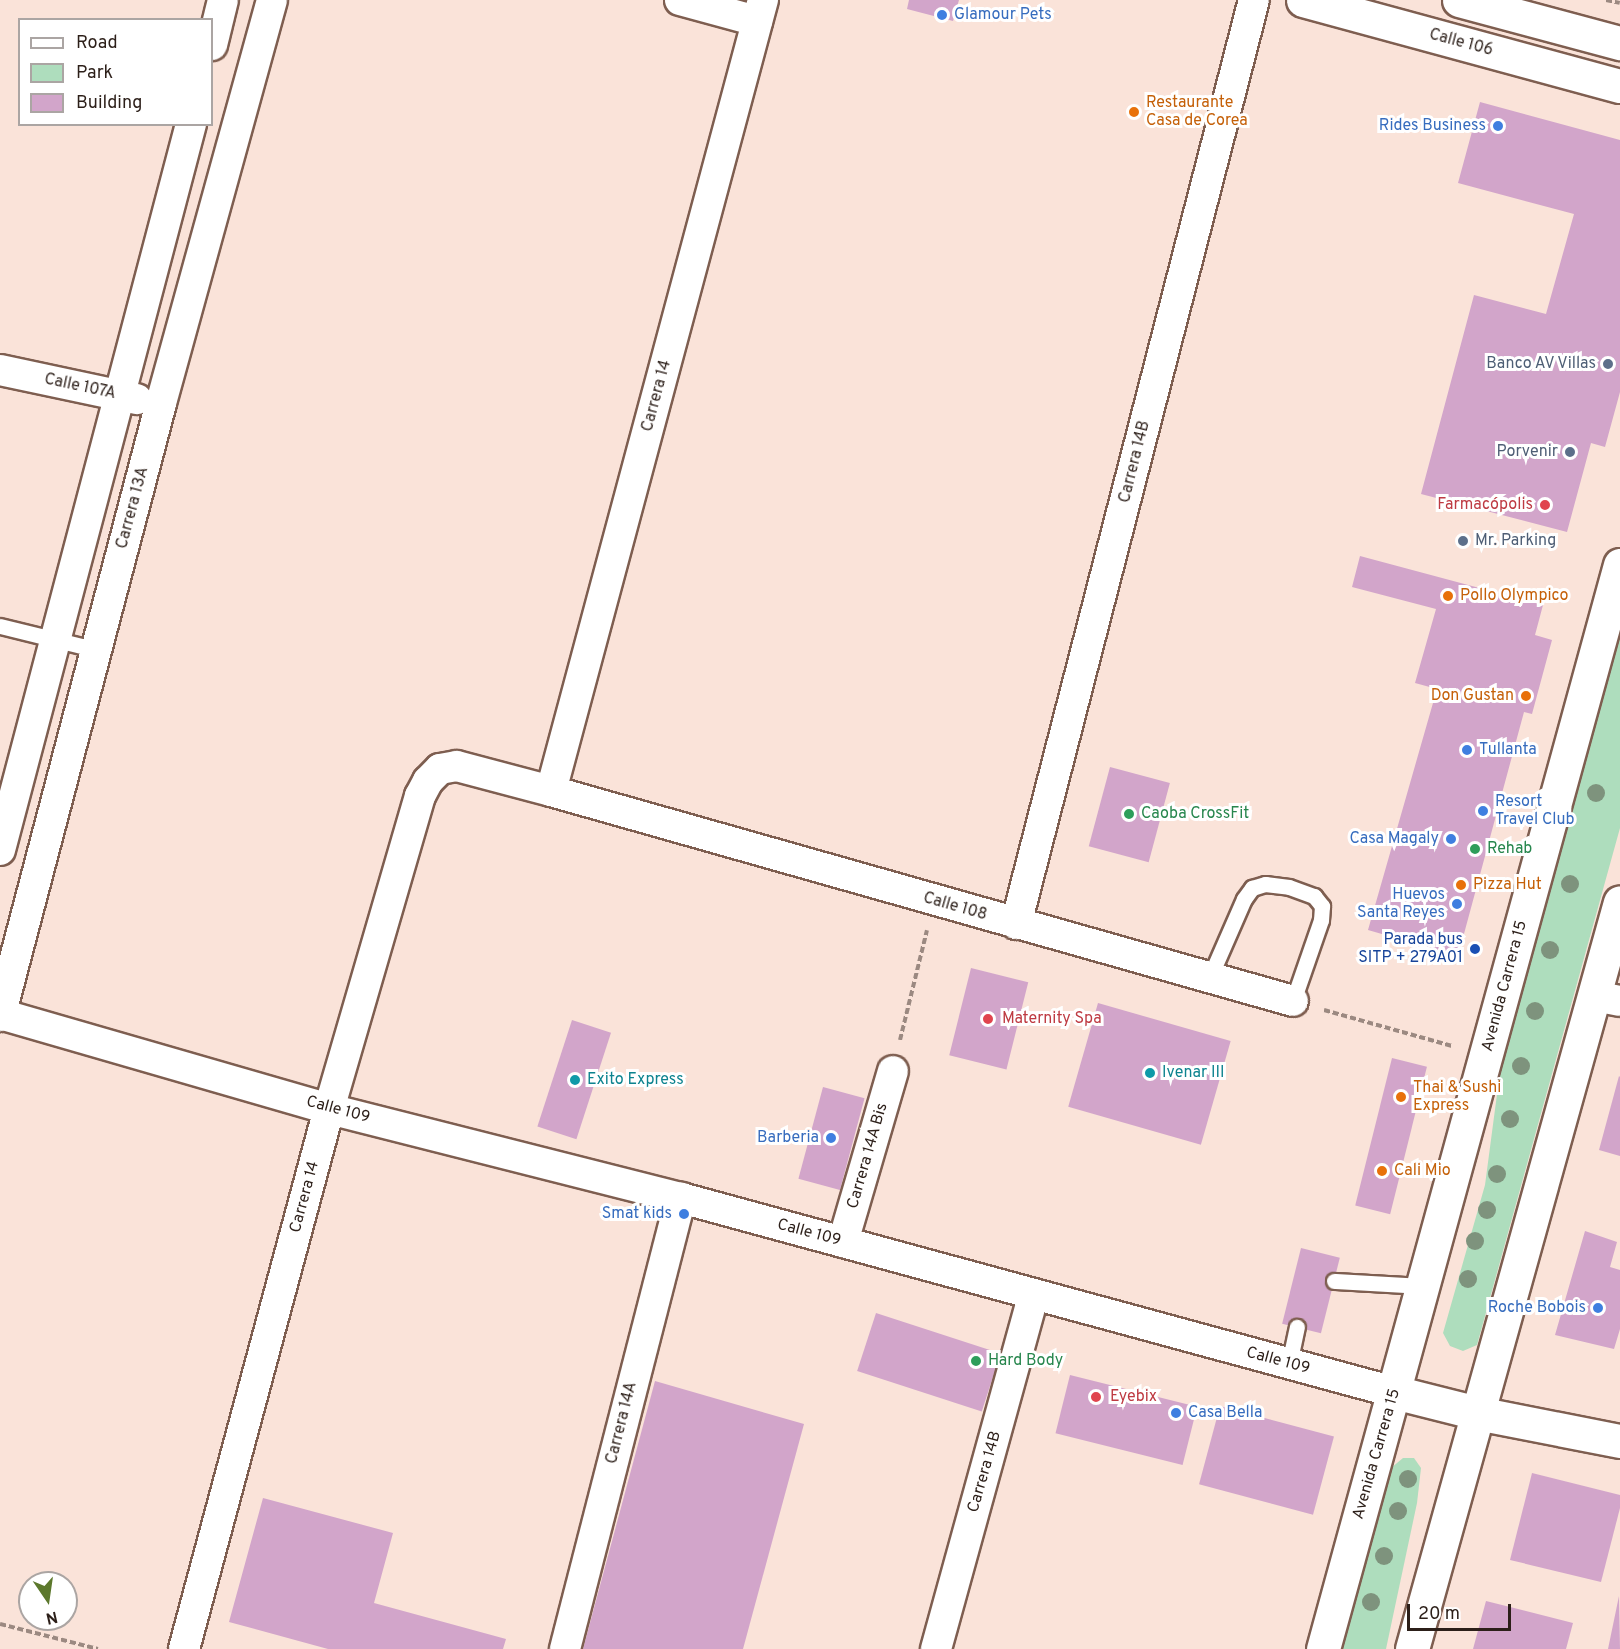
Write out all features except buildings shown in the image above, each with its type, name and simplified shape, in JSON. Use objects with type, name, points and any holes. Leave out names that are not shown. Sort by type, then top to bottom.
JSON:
[{"type":"main road","name":"Calle 106","points":[[1303,0],[1620,86]]},
{"type":"main road","points":[[1459,0],[1620,43]]},
{"type":"main road","name":"Avenida Carrera 15","points":[[1323,1649],[1620,565]]},
{"type":"main road","points":[[1412,1649],[1477,1413],[1607,998],[1620,902]]},
{"type":"main road","name":"Calle 109","points":[[1394,1392],[1477,1413],[1620,1441]]},
{"type":"street","points":[[213,41],[223,0]]},
{"type":"street","name":"Carrera 13A","points":[[0,1015],[98,650],[161,403],[272,0]]},
{"type":"street","points":[[680,0],[760,11]]},
{"type":"street","name":"Carrera 14B","points":[[1016,924],[1254,0]]},
{"type":"street","name":"Carrera 14","points":[[551,791],[760,11]]},
{"type":"street","points":[[0,850],[190,126]]},
{"type":"street","name":"Calle 107A","points":[[0,370],[161,403]]},
{"type":"street","name":"Carrera 14","points":[[184,1649],[329,1108],[420,796],[428,781],[440,769],[457,766]]},
{"type":"street","name":"Calle 108","points":[[457,766],[1293,1001]]},
{"type":"street","name":"Calle 109","points":[[0,1015],[329,1108],[681,1198],[1394,1392]]},
{"type":"street","name":"Carrera 14A Bis","points":[[843,1242],[892,1071]]},
{"type":"street","name":"Carrera 14A","points":[[565,1649],[681,1198]]},
{"type":"street","name":"Carrera 14B","points":[[936,1649],[1034,1294]]},
{"type":"lane","points":[[0,626],[98,650]]},
{"type":"lane","points":[[1209,979],[1252,888],[1264,884],[1289,887],[1314,896],[1322,906],[1321,920],[1293,1001]]},
{"type":"lane","points":[[1334,1281],[1424,1286]]},
{"type":"lane","points":[[1289,1364],[1297,1327]]},
{"type":"path","points":[[1606,0],[1620,3]]},
{"type":"path","points":[[892,1071],[935,901]]},
{"type":"path","points":[[1293,1001],[1453,1047]]},
{"type":"path","points":[[0,1624],[98,1649]]},
{"type":"green space","points":[[1620,617],[1620,828],[1477,1345],[1463,1351],[1450,1346],[1443,1333],[1485,1185],[1501,1064]]},
{"type":"green space","points":[[1403,1458],[1414,1458],[1421,1468],[1417,1503],[1386,1649],[1334,1649],[1391,1468]]},
{"type":"place","name":"Glamour Pets","points":[[942,15]]},
{"type":"place","name":"Restaurante Casa de Corea","points":[[1134,112]]},
{"type":"place","name":"Rides Business","points":[[1498,126]]},
{"type":"place","name":"Banco AV Villas","points":[[1608,364]]},
{"type":"place","name":"Porvenir","points":[[1570,452]]},
{"type":"place","name":"Farmacópolis","points":[[1545,505]]},
{"type":"place","name":"Mr. Parking","points":[[1463,541]]},
{"type":"place","name":"Pollo Olympico","points":[[1448,596]]},
{"type":"place","name":"Don Gustan","points":[[1526,696]]},
{"type":"place","name":"Tullanta","points":[[1467,750]]},
{"type":"place","name":"Resort Travel Club","points":[[1483,811]]},
{"type":"place","name":"Caoba CrossFit","points":[[1129,814]]},
{"type":"place","name":"Casa Magaly","points":[[1451,839]]},
{"type":"place","name":"Rehab","points":[[1475,849]]},
{"type":"place","name":"Pizza Hut","points":[[1461,885]]},
{"type":"place","name":"Huevos Santa Reyes","points":[[1457,904]]},
{"type":"place","name":"Parada bus SITP + 279A01","points":[[1475,949]]},
{"type":"place","name":"Maternity Spa","points":[[988,1019]]},
{"type":"place","name":"Ivenar III","points":[[1150,1073]]},
{"type":"place","name":"Exito Express","points":[[575,1080]]},
{"type":"place","name":"Thai & Sushi Express","points":[[1401,1097]]},
{"type":"place","name":"Barberia","points":[[831,1138]]},
{"type":"place","name":"Cali Mio","points":[[1382,1171]]},
{"type":"place","name":"Smat kids","points":[[684,1214]]},
{"type":"place","name":"Roche Bobois","points":[[1598,1308]]},
{"type":"place","name":"Hard Body","points":[[976,1361]]},
{"type":"place","name":"Eyebix","points":[[1096,1397]]},
{"type":"place","name":"Casa Bella","points":[[1176,1413]]}]
